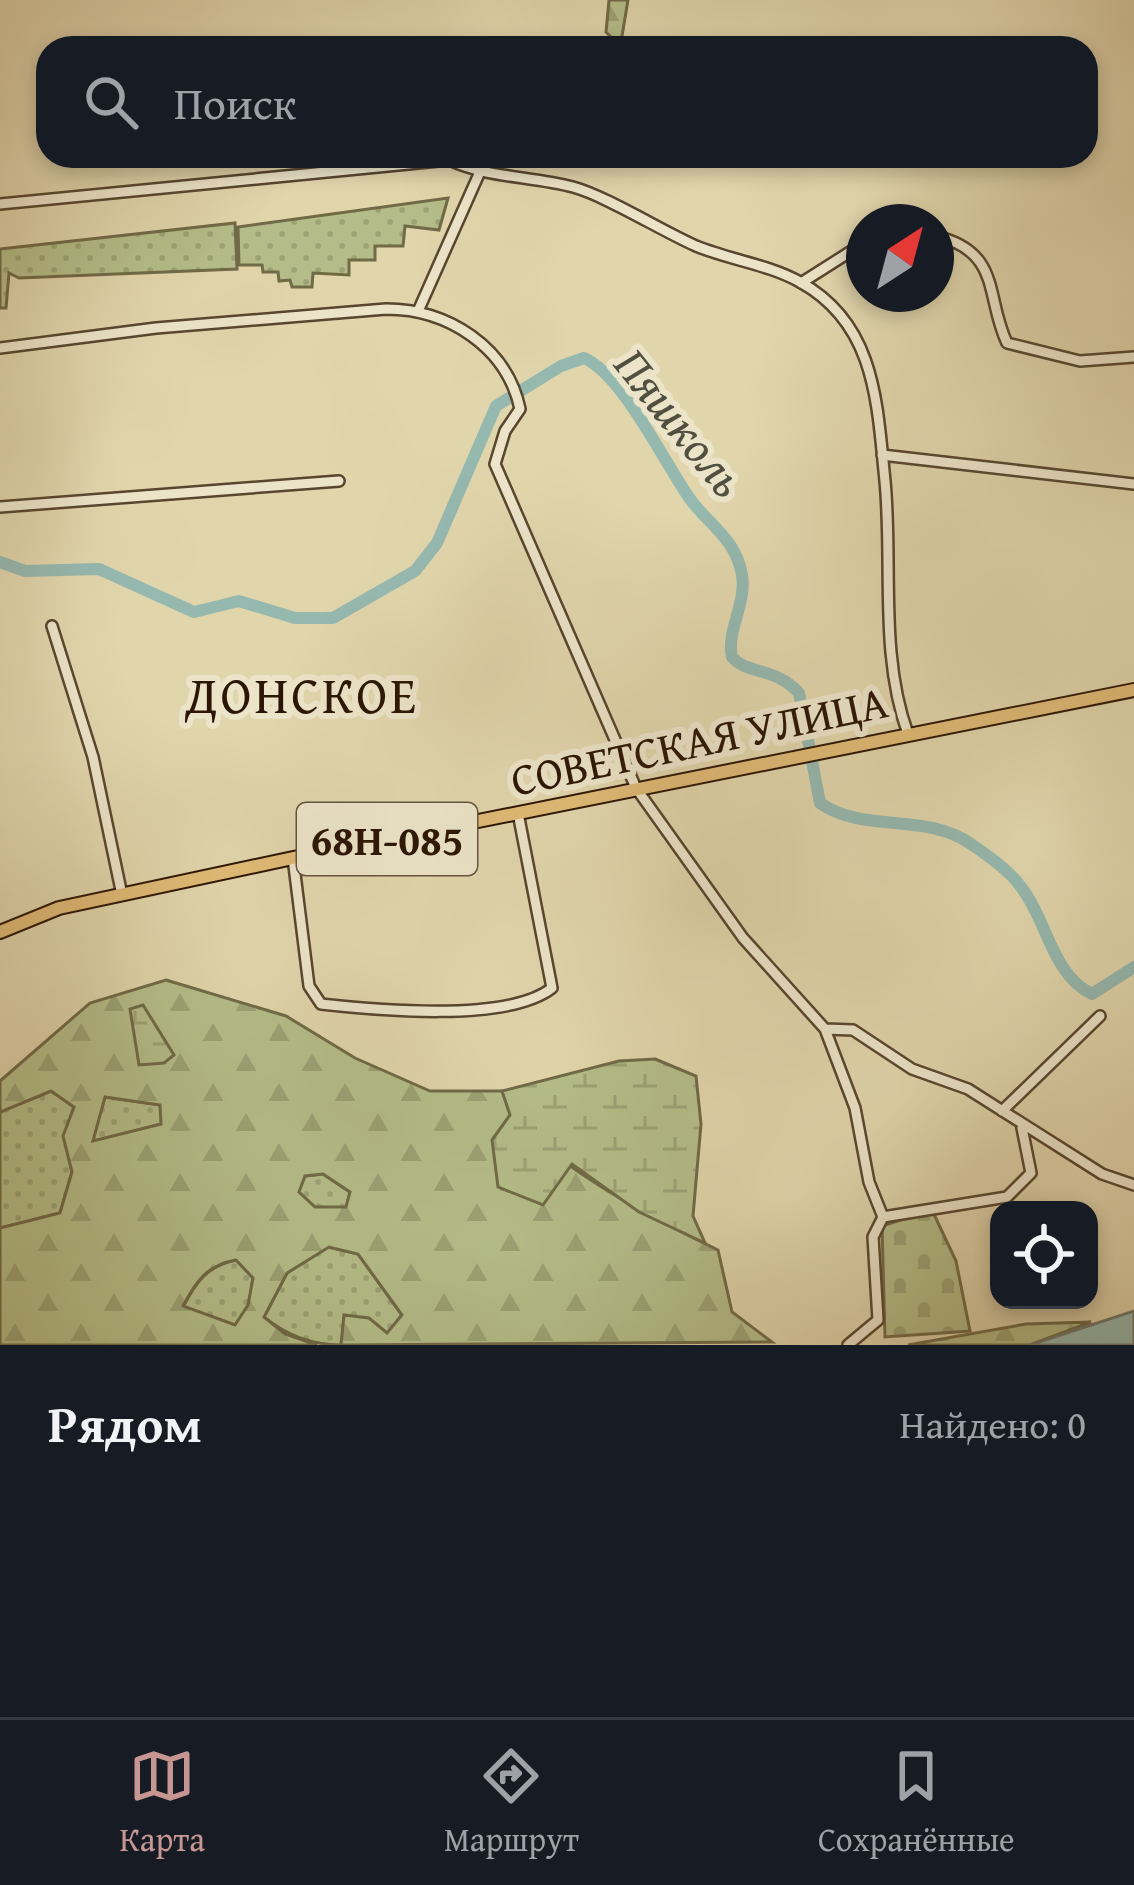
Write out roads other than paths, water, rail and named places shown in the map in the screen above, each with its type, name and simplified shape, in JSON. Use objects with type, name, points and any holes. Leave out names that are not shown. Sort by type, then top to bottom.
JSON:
[{"type":"main road","name":"СОВЕТСКАЯ УЛИЦА","points":[[0,932],[44,912],[293,857],[1134,690]]},
{"type":"street","points":[[0,205],[369,168]]},
{"type":"street","points":[[467,168],[531,176],[586,191],[690,243],[801,283],[842,314],[871,365],[882,455],[893,694],[908,734]]},
{"type":"street","points":[[419,309],[479,173]]},
{"type":"street","points":[[954,245],[974,254],[992,280],[1007,343],[1080,361],[1134,357]]},
{"type":"street","points":[[801,283],[846,255]]},
{"type":"street","points":[[0,348],[156,328],[419,309],[465,331],[514,380],[520,409],[505,431],[495,464],[636,788],[742,938],[825,1029],[855,1108],[868,1182],[883,1216],[873,1237],[878,1320],[848,1345]]},
{"type":"street","points":[[882,455],[990,463],[1134,484]]},
{"type":"street","points":[[0,507],[339,481]]},
{"type":"street","points":[[52,626],[93,757],[122,895]]},
{"type":"street","points":[[293,857],[309,986],[321,1004],[430,1012],[479,1008],[552,988],[518,814]]},
{"type":"street","points":[[1002,1111],[1100,1016]]},
{"type":"street","points":[[825,1029],[853,1030],[912,1069],[968,1089],[1022,1128],[1102,1174],[1134,1185]]},
{"type":"street","points":[[883,1216],[1007,1197],[1031,1173],[1022,1128]]},
{"type":"water","points":[[1134,1311],[1134,1345],[1030,1345]]},
{"type":"waterway","name":"Пяшколь","points":[[0,562],[25,571],[99,569],[194,612],[239,601],[295,618],[333,618],[415,571],[437,543],[496,406],[561,366],[584,358],[614,382],[690,499],[734,552],[743,585],[732,657],[790,684],[799,693],[820,803],[856,818],[935,828],[971,844],[1016,881],[1068,974],[1092,994],[1134,967]]},
{"type":"district","name":"ДОНСКОЕ","points":[[302,694]]}]
